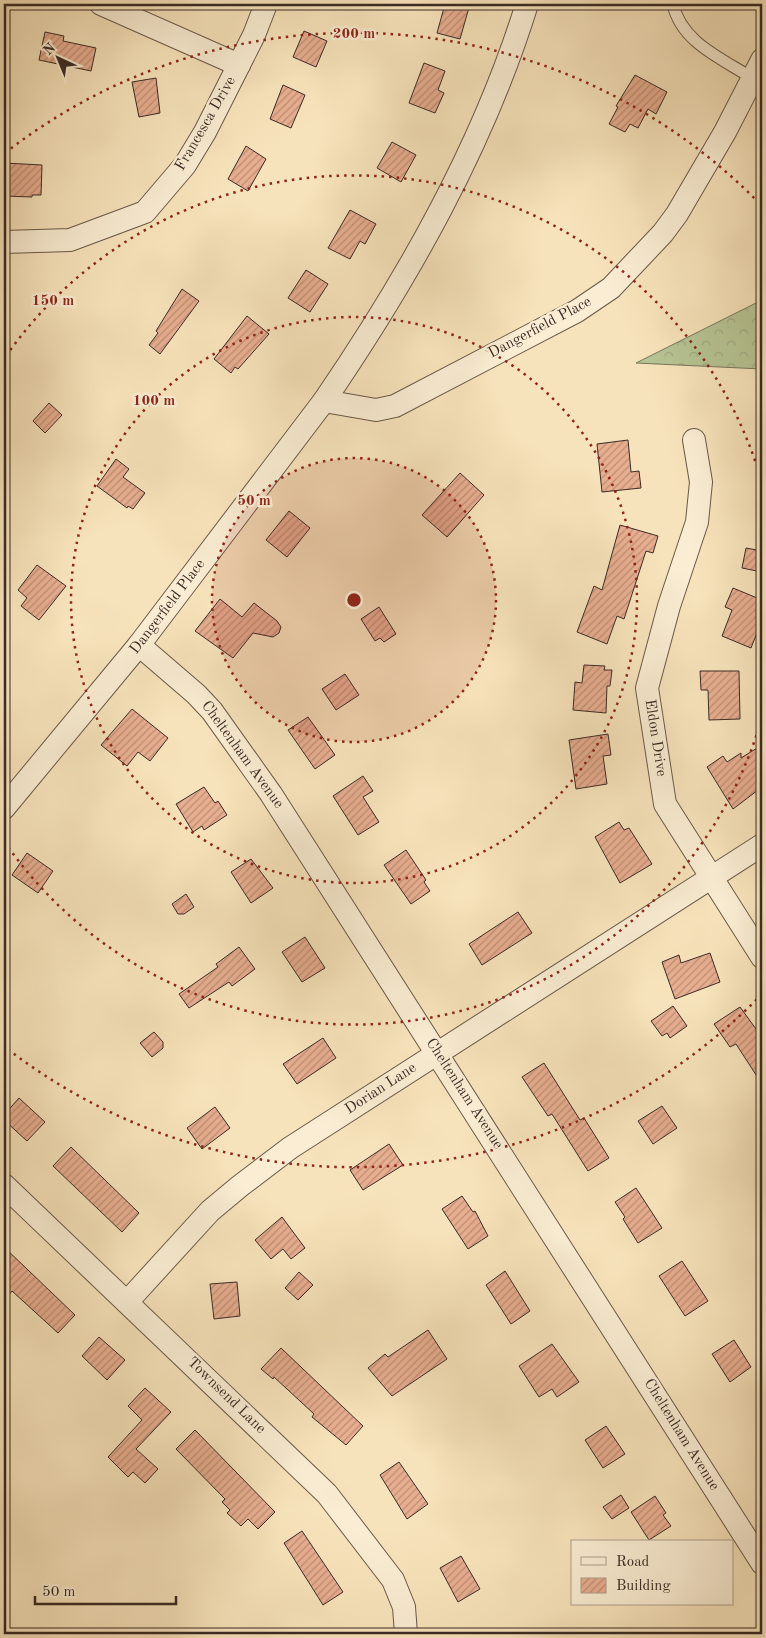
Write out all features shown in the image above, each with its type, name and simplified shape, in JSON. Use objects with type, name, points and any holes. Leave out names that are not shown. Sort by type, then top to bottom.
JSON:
[{"type":"street","points":[[101,4],[240,65]]},
{"type":"street","name":"Francesca Drive","points":[[4,242],[70,240],[145,212],[185,165],[240,65],[266,4]]},
{"type":"street","name":"Dangerfield Place","points":[[4,808],[140,645],[324,401],[379,318],[435,222],[502,76],[526,4]]},
{"type":"street","name":"Dangerfield Place","points":[[324,401],[376,410],[395,406],[577,311],[611,288],[663,233],[676,214],[726,132],[757,69]]},
{"type":"street","name":"Eldon Drive","points":[[694,440],[702,482],[697,522],[669,606],[647,688],[665,804],[762,956]]},
{"type":"street","name":"Cheltenham Avenue","points":[[140,645],[196,694],[231,737],[297,833],[762,1563]]},
{"type":"street","name":"Dorian Lane","points":[[126,1302],[210,1212],[240,1186],[290,1148],[438,1052],[713,879],[762,845]]},
{"type":"street","name":"Townsend Lane","points":[[4,1185],[327,1494],[371,1549],[392,1580],[404,1607],[406,1634]]},
{"type":"lane","points":[[673,4],[676,17],[683,28],[698,43],[757,69]]},
{"type":"green space","points":[[762,300],[762,369],[636,363]]},
{"type":"building","points":[[445,4],[470,4],[460,39],[437,33]]},
{"type":"building","points":[[304,31],[327,41],[316,67],[293,57]]},
{"type":"building","points":[[45,32],[64,36],[63,41],[96,48],[91,71],[39,60]]},
{"type":"building","points":[[424,63],[445,71],[438,90],[444,93],[435,113],[409,103]]},
{"type":"building","points":[[635,75],[667,92],[656,114],[648,109],[638,128],[630,124],[625,132],[609,124],[618,107],[616,106]]},
{"type":"building","points":[[156,78],[160,113],[139,117],[132,82]]},
{"type":"building","points":[[283,85],[305,95],[291,128],[270,119]]},
{"type":"building","points":[[392,142],[416,155],[401,182],[377,168]]},
{"type":"building","points":[[246,146],[266,159],[248,191],[228,179]]},
{"type":"building","points":[[4,163],[42,165],[41,195],[32,195],[32,197],[4,196]]},
{"type":"building","points":[[350,210],[376,224],[365,244],[360,241],[350,259],[328,248]]},
{"type":"building","points":[[306,270],[328,284],[310,312],[288,298]]},
{"type":"building","points":[[182,289],[199,301],[160,354],[149,345],[158,333],[156,331]]},
{"type":"building","points":[[247,316],[269,334],[238,369],[235,367],[231,373],[214,359]]},
{"type":"building","points":[[49,403],[62,415],[45,433],[33,421]]},
{"type":"building","points":[[628,440],[631,472],[639,471],[641,488],[602,492],[597,444]]},
{"type":"building","points":[[116,459],[129,469],[123,477],[145,493],[133,509],[128,506],[127,508],[97,486]]},
{"type":"building","points":[[460,473],[484,495],[447,537],[422,515]]},
{"type":"building","points":[[289,511],[310,528],[287,557],[266,540]]},
{"type":"building","points":[[620,525],[658,536],[653,553],[646,551],[624,619],[617,616],[607,644],[577,632],[594,586],[602,590]]},
{"type":"building","points":[[746,548],[762,551],[762,572],[742,568]]},
{"type":"building","points":[[37,565],[66,586],[39,620],[21,606],[27,598],[18,590]]},
{"type":"building","points":[[733,588],[762,600],[762,620],[751,648],[722,636],[732,610],[725,607]]},
{"type":"building","points":[[220,599],[242,617],[254,603],[277,621],[281,627],[279,633],[273,637],[253,633],[233,658],[195,631]]},
{"type":"building","points":[[379,607],[396,634],[384,642],[380,638],[375,641],[361,619]]},
{"type":"building","points":[[584,665],[605,666],[604,670],[612,670],[610,686],[607,686],[606,713],[573,710],[575,682],[582,683]]},
{"type":"building","points":[[700,671],[739,671],[740,719],[709,720],[708,690],[701,690]]},
{"type":"building","points":[[345,674],[359,695],[336,710],[322,689]]},
{"type":"building","points":[[132,709],[168,738],[150,761],[138,752],[127,766],[101,745]]},
{"type":"building","points":[[308,717],[335,755],[315,769],[288,730]]},
{"type":"building","points":[[608,734],[611,755],[603,756],[607,784],[576,789],[569,740]]},
{"type":"building","points":[[762,745],[762,787],[733,809],[707,767],[723,756],[727,762],[741,753],[741,758]]},
{"type":"building","points":[[363,776],[373,791],[363,797],[379,822],[358,835],[333,796]]},
{"type":"building","points":[[204,787],[215,803],[218,801],[227,815],[204,830],[202,826],[193,832],[176,804]]},
{"type":"building","points":[[619,822],[624,830],[629,828],[652,864],[620,883],[595,837]]},
{"type":"building","points":[[406,850],[426,880],[424,882],[430,891],[411,904],[384,865]]},
{"type":"building","points":[[27,853],[53,871],[38,893],[12,875]]},
{"type":"building","points":[[251,859],[273,888],[251,903],[231,872]]},
{"type":"building","points":[[186,894],[194,907],[184,914],[178,914],[172,904]]},
{"type":"building","points":[[518,912],[532,933],[482,965],[469,944]]},
{"type":"building","points":[[305,937],[325,968],[302,982],[282,952]]},
{"type":"building","points":[[239,947],[255,969],[232,986],[229,982],[189,1008],[179,994],[218,967],[216,964]]},
{"type":"building","points":[[710,953],[720,982],[675,999],[662,962],[679,955],[681,963]]},
{"type":"building","points":[[673,1006],[687,1026],[670,1038],[667,1033],[662,1036],[651,1021]]},
{"type":"building","points":[[740,1007],[756,1029],[762,1024],[762,1084],[736,1044],[730,1047],[714,1024]]},
{"type":"building","points":[[154,1032],[163,1042],[163,1048],[152,1057],[140,1043]]},
{"type":"building","points":[[323,1038],[336,1058],[297,1084],[283,1064]]},
{"type":"building","points":[[544,1063],[580,1120],[584,1118],[609,1158],[588,1171],[552,1114],[548,1116],[522,1077]]},
{"type":"building","points":[[19,1098],[45,1122],[27,1141],[4,1120],[4,1115]]},
{"type":"building","points":[[662,1106],[677,1128],[653,1144],[638,1121]]},
{"type":"building","points":[[215,1107],[230,1128],[202,1149],[187,1128]]},
{"type":"building","points":[[389,1144],[403,1165],[363,1190],[350,1170]]},
{"type":"building","points":[[71,1147],[139,1213],[122,1232],[53,1166]]},
{"type":"building","points":[[636,1188],[662,1228],[638,1243],[615,1202]]},
{"type":"building","points":[[462,1196],[473,1212],[475,1211],[488,1236],[468,1249],[442,1209]]},
{"type":"building","points":[[282,1217],[305,1248],[291,1259],[283,1249],[271,1259],[255,1240]]},
{"type":"building","points":[[4,1247],[75,1315],[58,1333],[12,1291],[4,1301]]},
{"type":"building","points":[[682,1261],[708,1301],[685,1316],[659,1276]]},
{"type":"building","points":[[505,1271],[530,1311],[511,1324],[486,1285]]},
{"type":"building","points":[[299,1272],[313,1285],[298,1300],[285,1288]]},
{"type":"building","points":[[237,1282],[240,1316],[214,1319],[210,1284]]},
{"type":"building","points":[[428,1330],[447,1359],[392,1396],[368,1368],[385,1354],[388,1357]]},
{"type":"building","points":[[99,1337],[125,1360],[107,1380],[82,1356]]},
{"type":"building","points":[[734,1340],[751,1367],[730,1382],[712,1354]]},
{"type":"building","points":[[552,1344],[579,1382],[557,1397],[552,1389],[539,1397],[519,1366]]},
{"type":"building","points":[[281,1348],[363,1426],[346,1445],[312,1417],[314,1414],[274,1377],[273,1379],[261,1369]]},
{"type":"building","points":[[145,1388],[171,1412],[136,1449],[158,1469],[145,1483],[133,1472],[128,1477],[108,1457],[142,1420],[128,1406]]},
{"type":"building","points":[[606,1426],[625,1454],[603,1468],[585,1440]]},
{"type":"building","points":[[195,1430],[275,1512],[258,1529],[248,1519],[241,1526],[227,1513],[230,1510],[222,1502],[225,1499],[176,1449]]},
{"type":"building","points":[[399,1462],[428,1504],[407,1519],[380,1475]]},
{"type":"building","points":[[621,1495],[629,1508],[612,1519],[603,1507]]},
{"type":"building","points":[[655,1496],[666,1513],[663,1515],[671,1526],[649,1540],[631,1512]]},
{"type":"building","points":[[302,1531],[343,1592],[323,1605],[284,1543]]},
{"type":"building","points":[[461,1556],[480,1589],[458,1602],[440,1568]]}]
